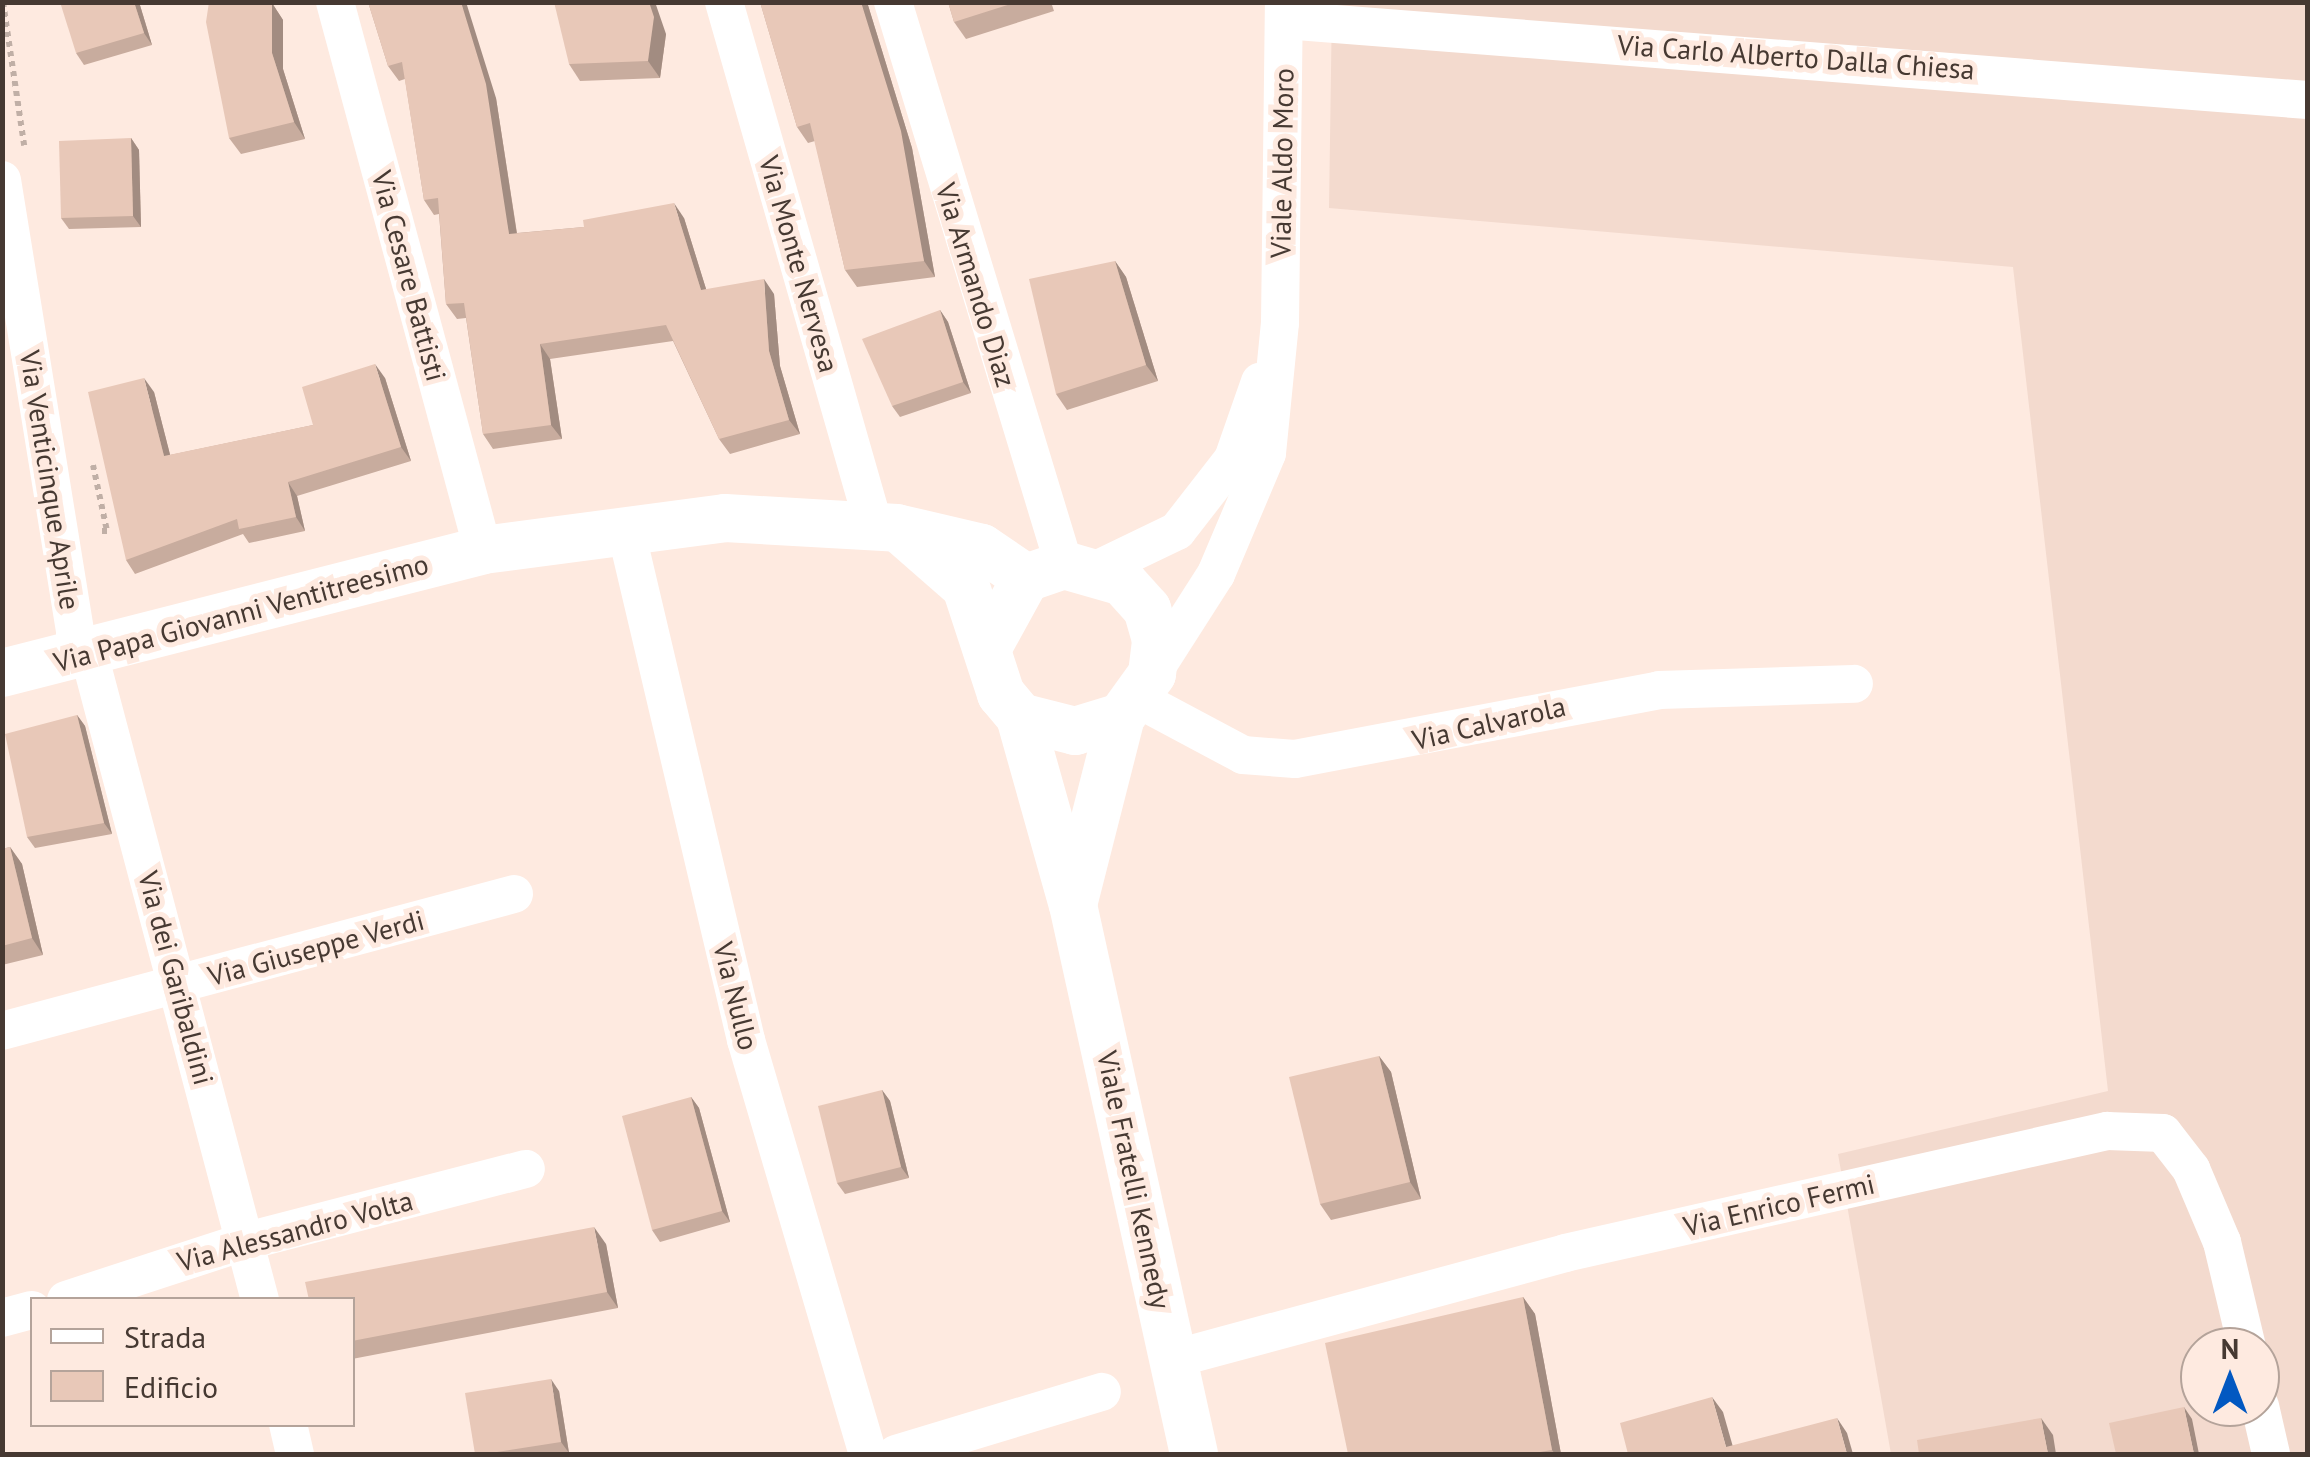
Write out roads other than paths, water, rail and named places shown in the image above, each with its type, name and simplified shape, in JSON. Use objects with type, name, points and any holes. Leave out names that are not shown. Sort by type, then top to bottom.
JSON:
[{"type":"street","name":"Via Cesare Battisti","points":[[334,2],[483,550]]},
{"type":"street","name":"Via Monte Nervesa","points":[[724,2],[886,527]]},
{"type":"street","name":"Via Armando Diaz","points":[[894,2],[1062,571]]},
{"type":"street","name":"Viale Aldo Moro","points":[[1138,697],[1216,574],[1267,454],[1280,322],[1284,12]]},
{"type":"street","name":"Via Carlo Alberto Dalla Chiesa","points":[[1284,12],[2308,100]]},
{"type":"street","name":"Via Venticinque Aprile","points":[[2,180],[75,633],[90,658]]},
{"type":"street","name":"Viale Aldo Moro","points":[[1062,571],[1177,531],[1233,459],[1280,322]]},
{"type":"street","name":"Via Papa Giovanni Ventitreesimo","points":[[2,673],[90,658],[343,580],[483,550],[726,518],[886,527],[1062,571]]},
{"type":"street","points":[[886,527],[966,587],[1000,694],[1020,717],[1075,731],[1138,697],[1147,609],[1062,571],[988,647]]},
{"type":"street","name":"Via Nullo","points":[[626,532],[746,1040],[868,1454]]},
{"type":"street","name":"Via dei Garibaldini","points":[[90,658],[259,1297]]},
{"type":"street","name":"Via Calvarola","points":[[1138,697],[1243,755],[1295,759],[1659,690],[1854,684]]},
{"type":"street","name":"Viale Fratelli Kennedy","points":[[1073,905],[1138,697]]},
{"type":"street","name":"Viale Fratelli Kennedy","points":[[1020,717],[1073,905],[1194,1454]]},
{"type":"street","name":"Via Giuseppe Verdi","points":[[2,1031],[514,894]]},
{"type":"street","name":"Via Enrico Fermi","points":[[1173,1359],[1565,1253],[2107,1130],[2163,1134],[2192,1170],[2222,1242],[2241,1327]]},
{"type":"street","name":"Via Alessandro Volta","points":[[75,1297],[247,1241],[526,1170]]},
{"type":"street","points":[[2,1318],[30,1311]]},
{"type":"street","points":[[896,1454],[1102,1392]]},
{"type":"street","points":[[289,1427],[295,1454]]},
{"type":"street","points":[[2265,1427],[2271,1454]]}]
